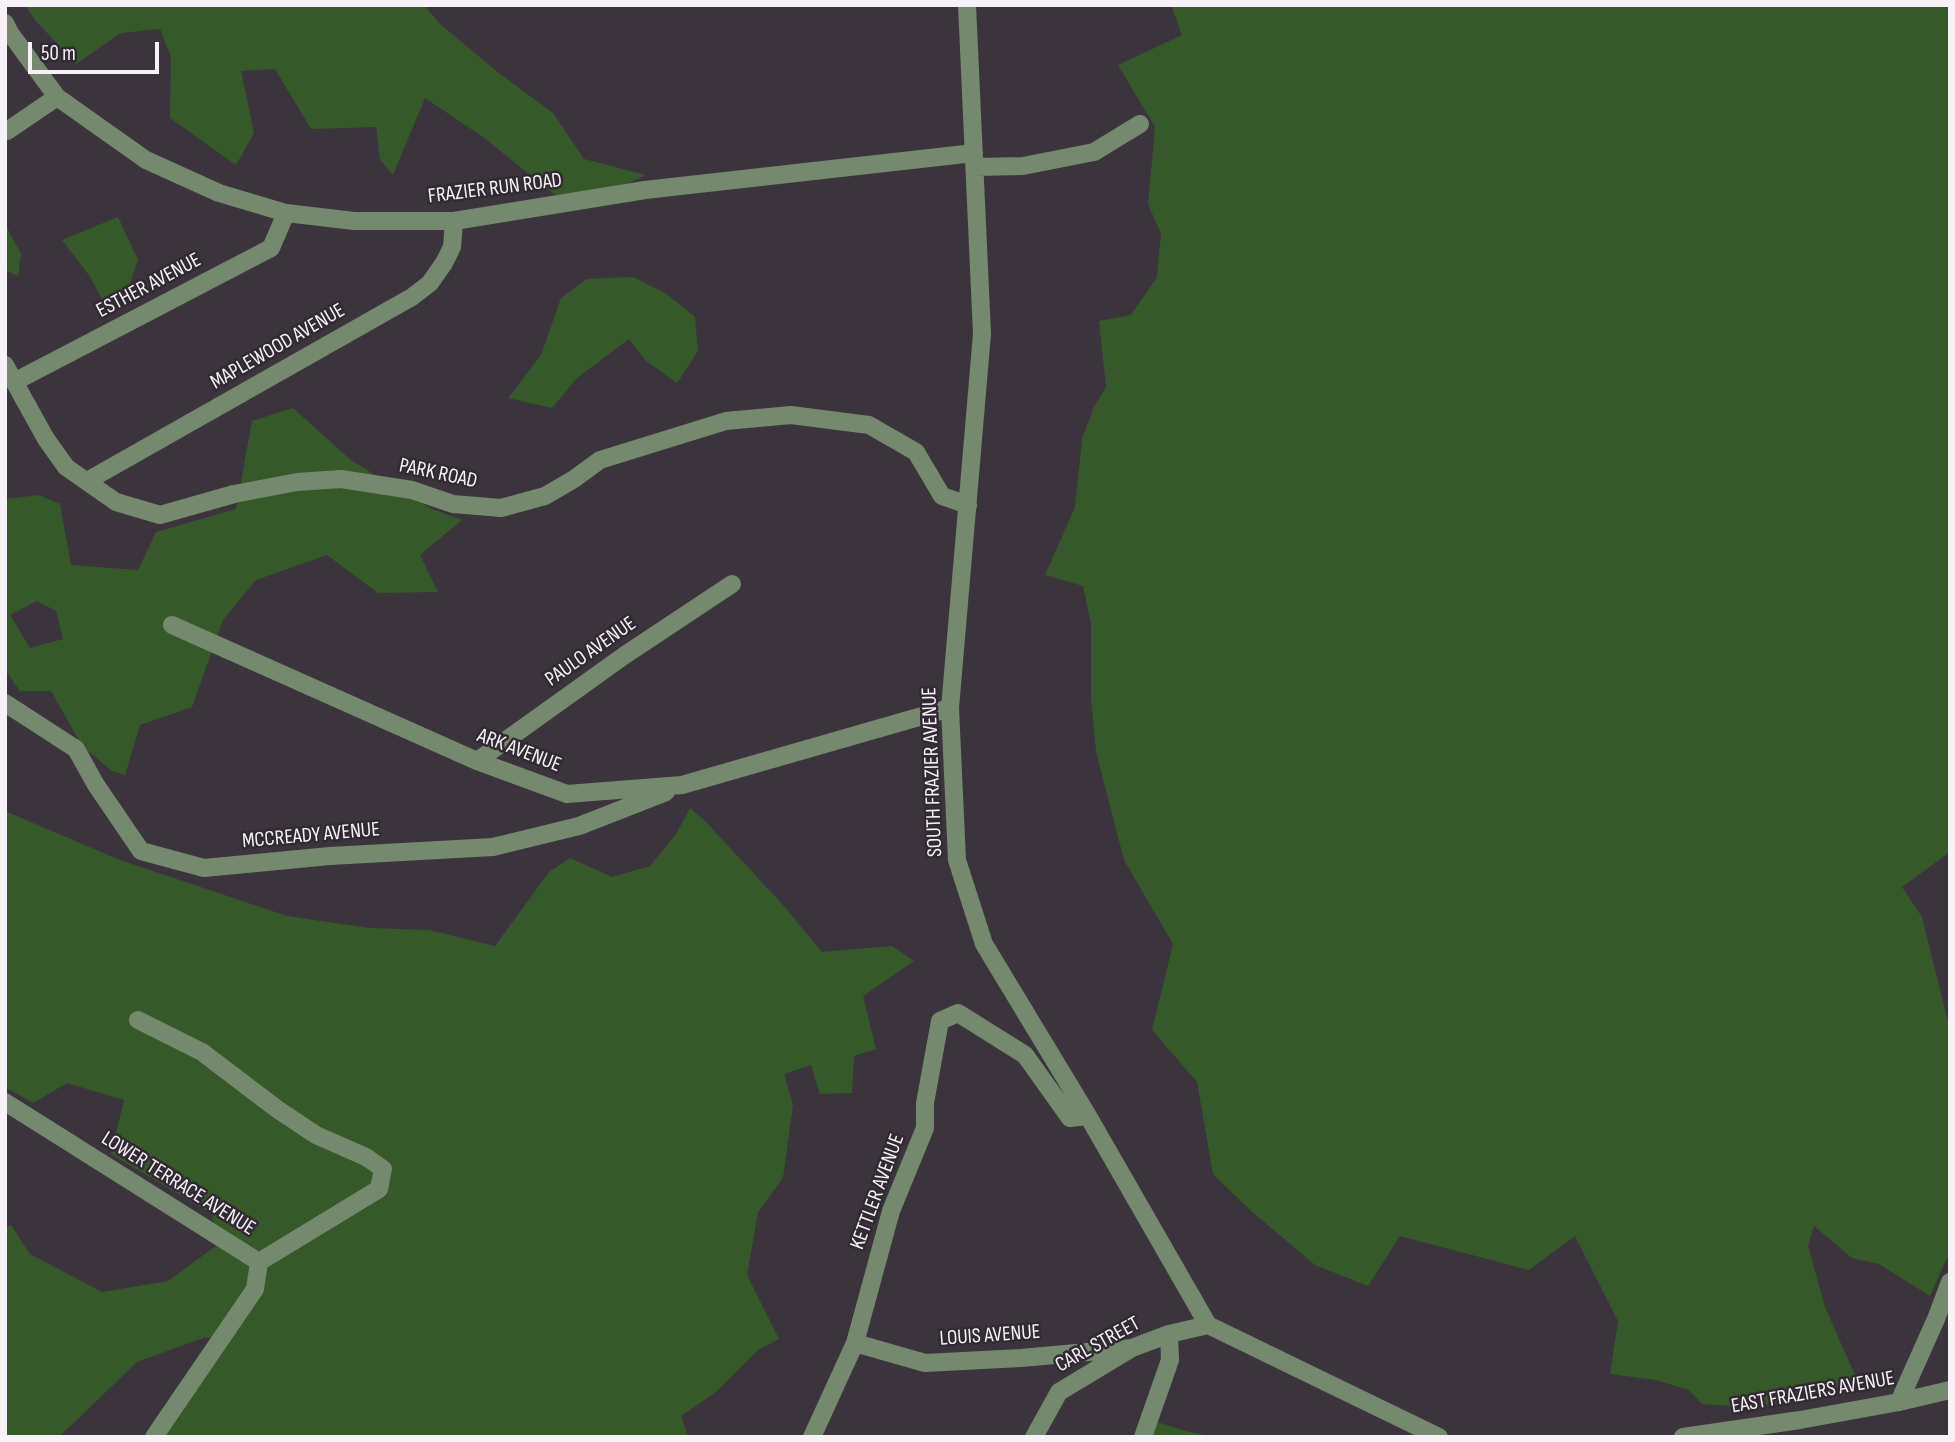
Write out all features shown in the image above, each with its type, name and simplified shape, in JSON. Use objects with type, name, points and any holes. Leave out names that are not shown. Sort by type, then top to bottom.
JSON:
[{"type":"street","name":"SOUTH FRAZIER AVENUE","points":[[967,5],[982,334],[950,708],[957,860],[984,944],[1088,1116],[1208,1325]]},
{"type":"street","name":"FRAZIER RUN ROAD","points":[[5,23],[57,97],[146,159],[219,193],[286,213],[354,221],[454,221],[645,190],[974,160],[1023,166],[1094,152],[1140,124]]},
{"type":"street","points":[[5,131],[57,97]]},
{"type":"street","name":"ESTHER AVENUE","points":[[15,382],[271,248],[286,213]]},
{"type":"street","name":"MAPLEWOOD AVENUE","points":[[87,481],[412,297],[430,283],[444,264],[452,247],[454,221]]},
{"type":"street","name":"PARK ROAD","points":[[5,365],[66,467],[116,502],[160,515],[234,494],[297,482],[341,480],[412,490],[453,504],[501,508],[545,496],[600,460],[726,421],[790,415],[869,425],[916,452],[942,496],[968,505]]},
{"type":"street","name":"PAULO AVENUE","points":[[477,761],[625,655],[732,584]]},
{"type":"street","name":"ARK AVENUE","points":[[172,625],[477,761],[567,794],[682,785],[950,708]]},
{"type":"street","name":"MCCREADY AVENUE","points":[[5,703],[76,749],[96,786],[141,851],[204,868],[330,856],[493,847],[579,826],[682,785]]},
{"type":"street","name":"KETTLER AVENUE","points":[[812,1437],[855,1343],[891,1211],[925,1128],[925,1103],[940,1021],[958,1013],[1025,1055],[1070,1118],[1088,1116]]},
{"type":"street","points":[[138,1020],[202,1052],[316,1135],[366,1157],[383,1169],[379,1189],[259,1262]]},
{"type":"street","name":"LOWER TERRACE AVENUE","points":[[5,1102],[259,1262],[256,1289],[154,1437]]},
{"type":"street","points":[[1899,1402],[1950,1282]]},
{"type":"street","points":[[1208,1325],[1439,1437]]},
{"type":"street","name":"CARL STREET","points":[[1034,1437],[1059,1392],[1132,1348],[1169,1334],[1208,1325]]},
{"type":"street","points":[[1143,1437],[1170,1360],[1169,1334]]},
{"type":"street","name":"LOUIS AVENUE","points":[[855,1343],[925,1363],[1132,1348]]},
{"type":"street","name":"EAST FRAZIERS AVENUE","points":[[1683,1437],[1800,1420],[1950,1390]]},
{"type":"green space","points":[[25,5],[424,5],[440,24],[500,74],[553,113],[584,159],[646,175],[616,189],[555,195],[483,137],[425,98],[393,175],[380,160],[376,127],[311,129],[275,69],[241,71],[254,133],[236,165],[170,118],[171,57],[160,29],[121,33],[76,64],[35,20]]},
{"type":"green space","points":[[1171,5],[1950,5],[1950,852],[1902,887],[1922,917],[1950,1030],[1950,1251],[1930,1296],[1879,1264],[1852,1258],[1814,1226],[1808,1246],[1825,1307],[1857,1380],[1824,1397],[1745,1407],[1702,1404],[1689,1390],[1656,1380],[1610,1374],[1618,1321],[1575,1236],[1529,1270],[1400,1236],[1368,1286],[1315,1265],[1250,1210],[1213,1174],[1197,1082],[1152,1030],[1173,944],[1124,860],[1096,752],[1091,698],[1091,624],[1083,586],[1045,575],[1075,507],[1082,439],[1094,407],[1106,387],[1099,321],[1131,315],[1157,277],[1161,234],[1148,204],[1155,127],[1118,65],[1182,35]]},
{"type":"green space","points":[[118,217],[138,260],[128,289],[107,309],[91,278],[62,240]]},
{"type":"green space","points":[[5,224],[21,254],[18,276],[5,270]]},
{"type":"green space","points":[[633,277],[665,293],[695,317],[698,351],[677,383],[645,360],[629,339],[577,378],[552,408],[508,398],[541,355],[561,298],[587,279]]},
{"type":"green space","points":[[293,408],[352,461],[432,509],[462,520],[420,555],[438,592],[378,593],[327,555],[256,580],[223,620],[192,707],[140,725],[125,775],[112,771],[82,746],[51,691],[20,691],[5,670],[5,499],[39,495],[60,504],[71,565],[138,570],[156,532],[236,509],[252,421]],"holes":[[[37,601],[56,611],[63,639],[30,648],[10,615]]]},
{"type":"green space","points":[[690,808],[784,906],[822,952],[892,946],[914,961],[863,996],[876,1049],[854,1056],[852,1093],[820,1094],[811,1065],[784,1074],[793,1105],[783,1178],[758,1212],[747,1275],[779,1339],[758,1350],[716,1392],[681,1416],[688,1437],[154,1437],[225,1337],[203,1338],[137,1362],[59,1437],[5,1437],[5,1227],[11,1225],[30,1254],[102,1292],[168,1281],[216,1246],[212,1214],[111,1154],[124,1100],[67,1083],[33,1103],[5,1087],[5,811],[120,860],[287,916],[369,928],[429,930],[495,946],[549,872],[570,858],[612,877],[650,866],[676,834]]},
{"type":"green space","points":[[1154,1421],[1189,1432],[1216,1437],[1149,1437]]}]
